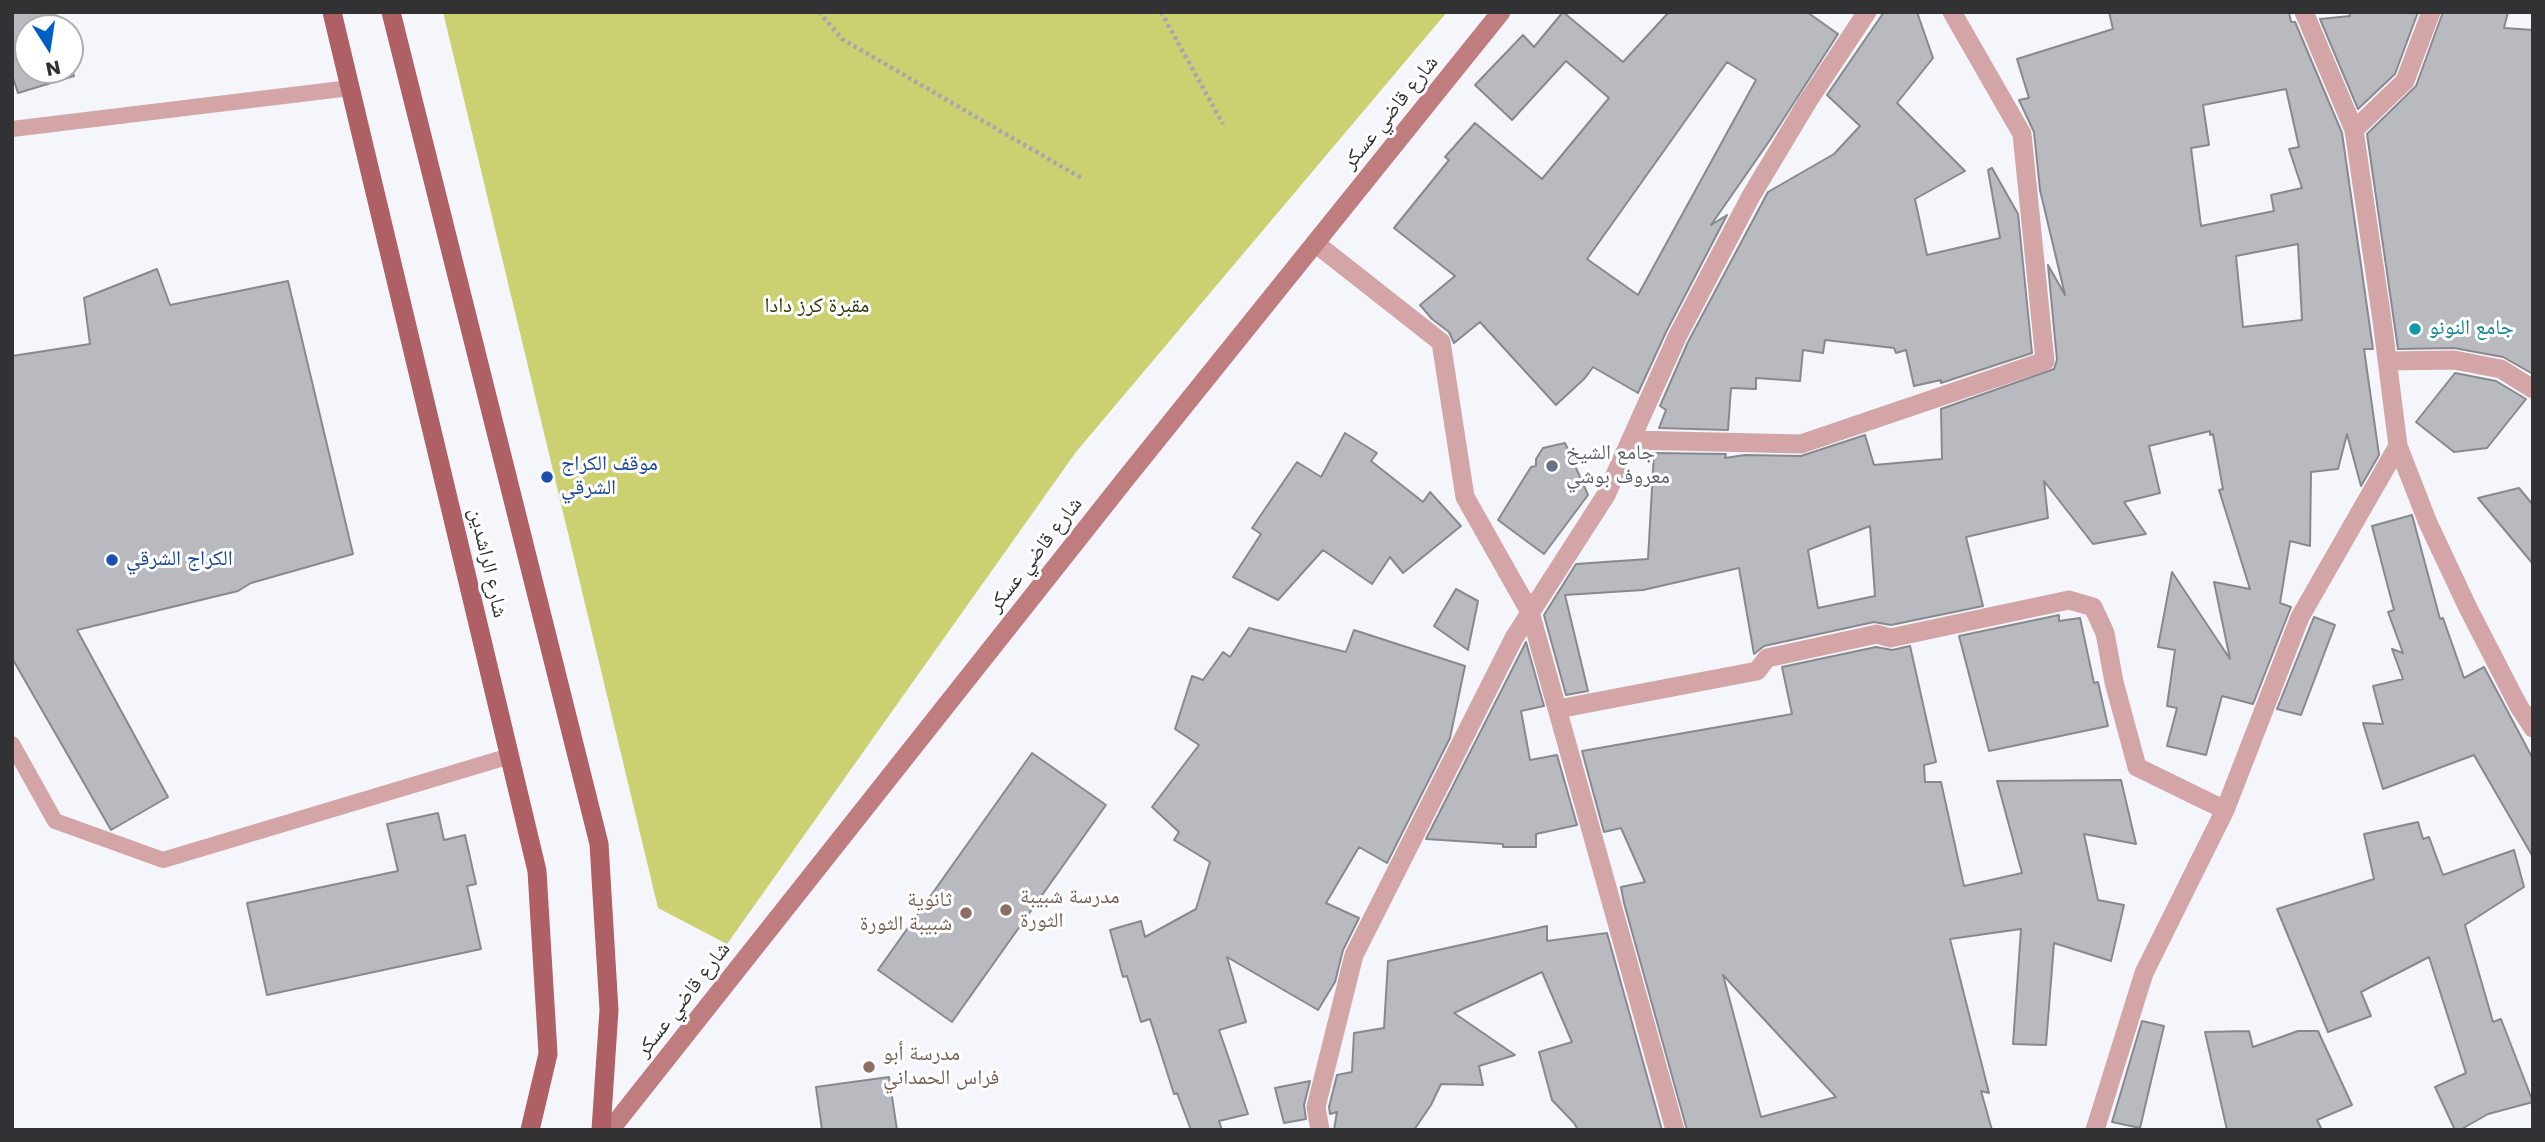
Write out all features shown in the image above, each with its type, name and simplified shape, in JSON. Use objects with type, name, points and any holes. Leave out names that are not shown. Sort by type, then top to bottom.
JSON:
[{"type":"main road","name":"شارع الراشدين","points":[[332,12],[537,871],[548,1054],[530,1130]]},
{"type":"main road","name":"شارع الراشدين","points":[[391,12],[599,844],[609,1010],[601,1130]]},
{"type":"main road","name":"شارع قاضي عسكر","points":[[610,1130],[1127,477],[1501,12]]},
{"type":"street","points":[[1320,1130],[1316,1107],[1354,955],[1514,638],[1606,495],[1677,337],[1751,196],[1808,101],[1867,12]]},
{"type":"street","points":[[1631,440],[1801,444],[2045,362],[2022,134],[1952,12]]},
{"type":"street","points":[[2304,12],[2354,130],[2398,446],[2428,523],[2468,608],[2518,705],[2533,728]]},
{"type":"street","points":[[2354,130],[2405,81],[2431,12]]},
{"type":"street","points":[[1315,243],[1441,342],[1465,497],[1530,612],[1675,1130]]},
{"type":"street","points":[[2387,361],[2454,360],[2501,369],[2533,389]]},
{"type":"street","points":[[2095,1130],[2144,973],[2225,810],[2300,617],[2398,446]]},
{"type":"street","points":[[1558,709],[1757,671],[1767,658],[1816,647],[1877,634],[1890,638],[2069,600],[2093,607],[2105,633],[2114,682],[2137,767],[2225,810]]},
{"type":"lane","points":[[12,129],[350,88]]},
{"type":"lane","points":[[12,744],[55,821],[163,860],[510,756]]},
{"type":"path","points":[[819,12],[842,39],[1083,179]]},
{"type":"path","points":[[1161,12],[1223,124]]},
{"type":"green space","name":"مقبرة كرز دادا","points":[[443,12],[1447,12],[1076,452],[727,944],[658,908]]},
{"type":"building","points":[[12,12],[55,12],[14,14],[14,81]]},
{"type":"building","points":[[1563,12],[1623,62],[1669,12],[1807,12],[1838,34],[1711,225],[1727,215],[1666,332],[1638,393],[1593,367],[1556,405],[1480,322],[1454,343],[1449,332],[1420,305],[1455,276],[1394,228],[1449,160],[1445,157],[1475,123],[1542,179],[1609,98],[1566,61],[1512,120],[1475,85],[1523,35],[1534,47]],"holes":[[[1727,62],[1756,80],[1638,295],[1587,259]]]},
{"type":"building","points":[[1884,12],[1917,12],[1933,58],[1897,103],[1965,171],[1915,199],[1927,255],[2000,238],[1988,170],[1992,168],[2018,214],[2032,353],[1941,383],[1941,380],[1914,386],[1906,350],[1896,353],[1894,348],[1825,340],[1823,353],[1803,350],[1800,381],[1756,378],[1756,389],[1731,388],[1728,430],[1659,428],[1666,410],[1660,406],[1688,342],[1768,192],[1834,154],[1860,126],[1827,95]]},
{"type":"building","points":[[2109,12],[2289,12],[2291,22],[2295,22],[2342,133],[2373,349],[2364,349],[2379,455],[2361,486],[2347,434],[2338,469],[2311,472],[2310,546],[2290,541],[2280,603],[2291,607],[2253,704],[2222,696],[2206,755],[2167,746],[2177,708],[2167,706],[2175,650],[2158,647],[2172,572],[2230,659],[2214,582],[2250,589],[2219,490],[2223,489],[2213,434],[2210,435],[2210,431],[2149,446],[2160,493],[2124,502],[2146,534],[2093,544],[2044,481],[2048,518],[1966,537],[1983,606],[1891,625],[1874,622],[1764,646],[1754,654],[1739,568],[1643,590],[1565,595],[1588,691],[1566,695],[1544,615],[1576,564],[1648,559],[1654,453],[1726,454],[1725,458],[1745,455],[1801,456],[1865,435],[1874,465],[1942,459],[1941,409],[2054,369],[2057,360],[2048,265],[2065,295],[2040,190],[2034,132],[2019,100],[2029,98],[2017,59],[2113,29]],"holes":[[[2286,89],[2299,147],[2289,149],[2302,188],[2271,195],[2274,211],[2201,226],[2191,148],[2209,145],[2203,105]],[[2298,244],[2302,320],[2243,327],[2236,256]],[[1870,526],[1875,596],[1818,608],[1808,550]]]},
{"type":"building","points":[[2349,12],[2418,12],[2395,74],[2358,109],[2320,19],[2350,16]]},
{"type":"building","points":[[2443,12],[2508,12],[2504,28],[2533,30],[2533,374],[2503,357],[2454,348],[2398,349],[2367,134],[2416,86]]},
{"type":"building","points":[[15,84],[48,84],[18,93]]},
{"type":"building","points":[[157,269],[170,305],[288,281],[353,554],[251,583],[238,591],[77,630],[168,797],[111,830],[12,658],[12,356],[90,344],[84,298]]},
{"type":"building","points":[[2455,373],[2496,381],[2526,399],[2487,448],[2454,452],[2416,422]]},
{"type":"building","points":[[1345,433],[1377,453],[1371,461],[1423,502],[1430,492],[1461,526],[1403,573],[1390,557],[1372,584],[1323,550],[1278,600],[1233,577],[1261,534],[1252,528],[1297,462],[1321,477]]},
{"type":"building","points":[[1565,443],[1588,495],[1544,554],[1498,520],[1531,467],[1536,466],[1536,459],[1543,448]]},
{"type":"building","points":[[2519,488],[2533,505],[2533,564],[2478,498]]},
{"type":"building","points":[[2412,515],[2440,619],[2443,618],[2464,678],[2484,667],[2533,759],[2533,857],[2474,755],[2383,789],[2363,723],[2383,724],[2373,686],[2403,679],[2392,649],[2403,653],[2388,612],[2394,610],[2372,526]]},
{"type":"building","points":[[1456,589],[1478,601],[1468,650],[1434,626]]},
{"type":"building","points":[[2059,615],[2059,621],[2080,618],[2094,683],[2098,682],[2108,726],[1989,751],[1959,636]]},
{"type":"building","points":[[2314,617],[2335,625],[2301,715],[2277,709]]},
{"type":"building","points":[[1249,628],[1346,652],[1354,630],[1465,666],[1450,738],[1387,863],[1359,847],[1326,903],[1359,918],[1343,950],[1335,982],[1318,1010],[1227,957],[1246,1022],[1219,1030],[1248,1114],[1219,1121],[1222,1130],[1191,1130],[1177,1093],[1174,1094],[1150,1019],[1141,1022],[1127,976],[1123,977],[1110,930],[1141,921],[1145,937],[1196,909],[1210,862],[1174,840],[1179,832],[1152,807],[1199,745],[1175,729],[1192,676],[1203,680],[1223,652],[1230,657]]},
{"type":"building","points":[[1526,642],[1544,706],[1521,711],[1530,760],[1557,755],[1577,825],[1536,834],[1536,847],[1503,847],[1503,844],[1426,839]]},
{"type":"building","points":[[1910,646],[1936,762],[1924,765],[1925,782],[1941,782],[1964,886],[2022,873],[1997,781],[2121,780],[2136,844],[2084,834],[2098,900],[2124,905],[2111,961],[2054,943],[2046,1045],[2013,1044],[2021,929],[1950,939],[1989,1093],[1981,1091],[1992,1130],[1687,1130],[1621,887],[1645,882],[1621,828],[1604,832],[1582,751],[1792,714],[1782,667],[1876,647],[1892,650]],"holes":[[[1723,975],[1836,1097],[1761,1117]]]},
{"type":"building","points":[[1032,753],[1106,805],[952,1022],[878,970]]},
{"type":"building","points":[[438,813],[444,840],[465,835],[476,884],[467,886],[481,949],[267,995],[247,903],[398,871],[387,824]]},
{"type":"building","points":[[2418,822],[2423,839],[2429,837],[2443,875],[2514,850],[2524,887],[2465,925],[2493,1022],[2501,1019],[2533,1102],[2488,1114],[2460,1130],[2455,1130],[2435,1087],[2466,1073],[2429,957],[2361,992],[2371,1016],[2328,1032],[2277,909],[2374,879],[2364,834]]},
{"type":"building","points":[[1547,926],[1547,941],[1607,933],[1662,1130],[1578,1130],[1552,1100],[1539,1052],[1572,1042],[1542,972],[1454,1013],[1515,1055],[1479,1066],[1483,1085],[1441,1084],[1414,1130],[1334,1130],[1337,1112],[1330,1114],[1329,1107],[1337,1075],[1352,1072],[1354,1033],[1384,1028],[1388,961]]},
{"type":"building","points":[[2142,1021],[2164,1026],[2140,1128],[2112,1122]]},
{"type":"building","points":[[2249,1031],[2253,1047],[2298,1031],[2318,1031],[2352,1105],[2317,1120],[2322,1130],[2227,1130],[2205,1032]]},
{"type":"building","points":[[889,1077],[897,1130],[822,1130],[816,1087]]},
{"type":"building","points":[[1310,1081],[1304,1105],[1306,1119],[1284,1123],[1275,1088]]},
{"type":"place","name":"جامع النونو","points":[[2415,329]]},
{"type":"place","name":"جامع الشيخ معروف بوشي","points":[[1552,466]]},
{"type":"place","name":"موقف الكراج الشرقي","points":[[547,477]]},
{"type":"place","name":"الكراج الشرقي","points":[[112,560]]},
{"type":"place","name":"مدرسة شبيبة الثورة","points":[[1006,910]]},
{"type":"place","name":"ثانوية شبيبة الثورة","points":[[966,913]]},
{"type":"place","name":"مدرسة أبو فراس الحمداني","points":[[869,1067]]}]
